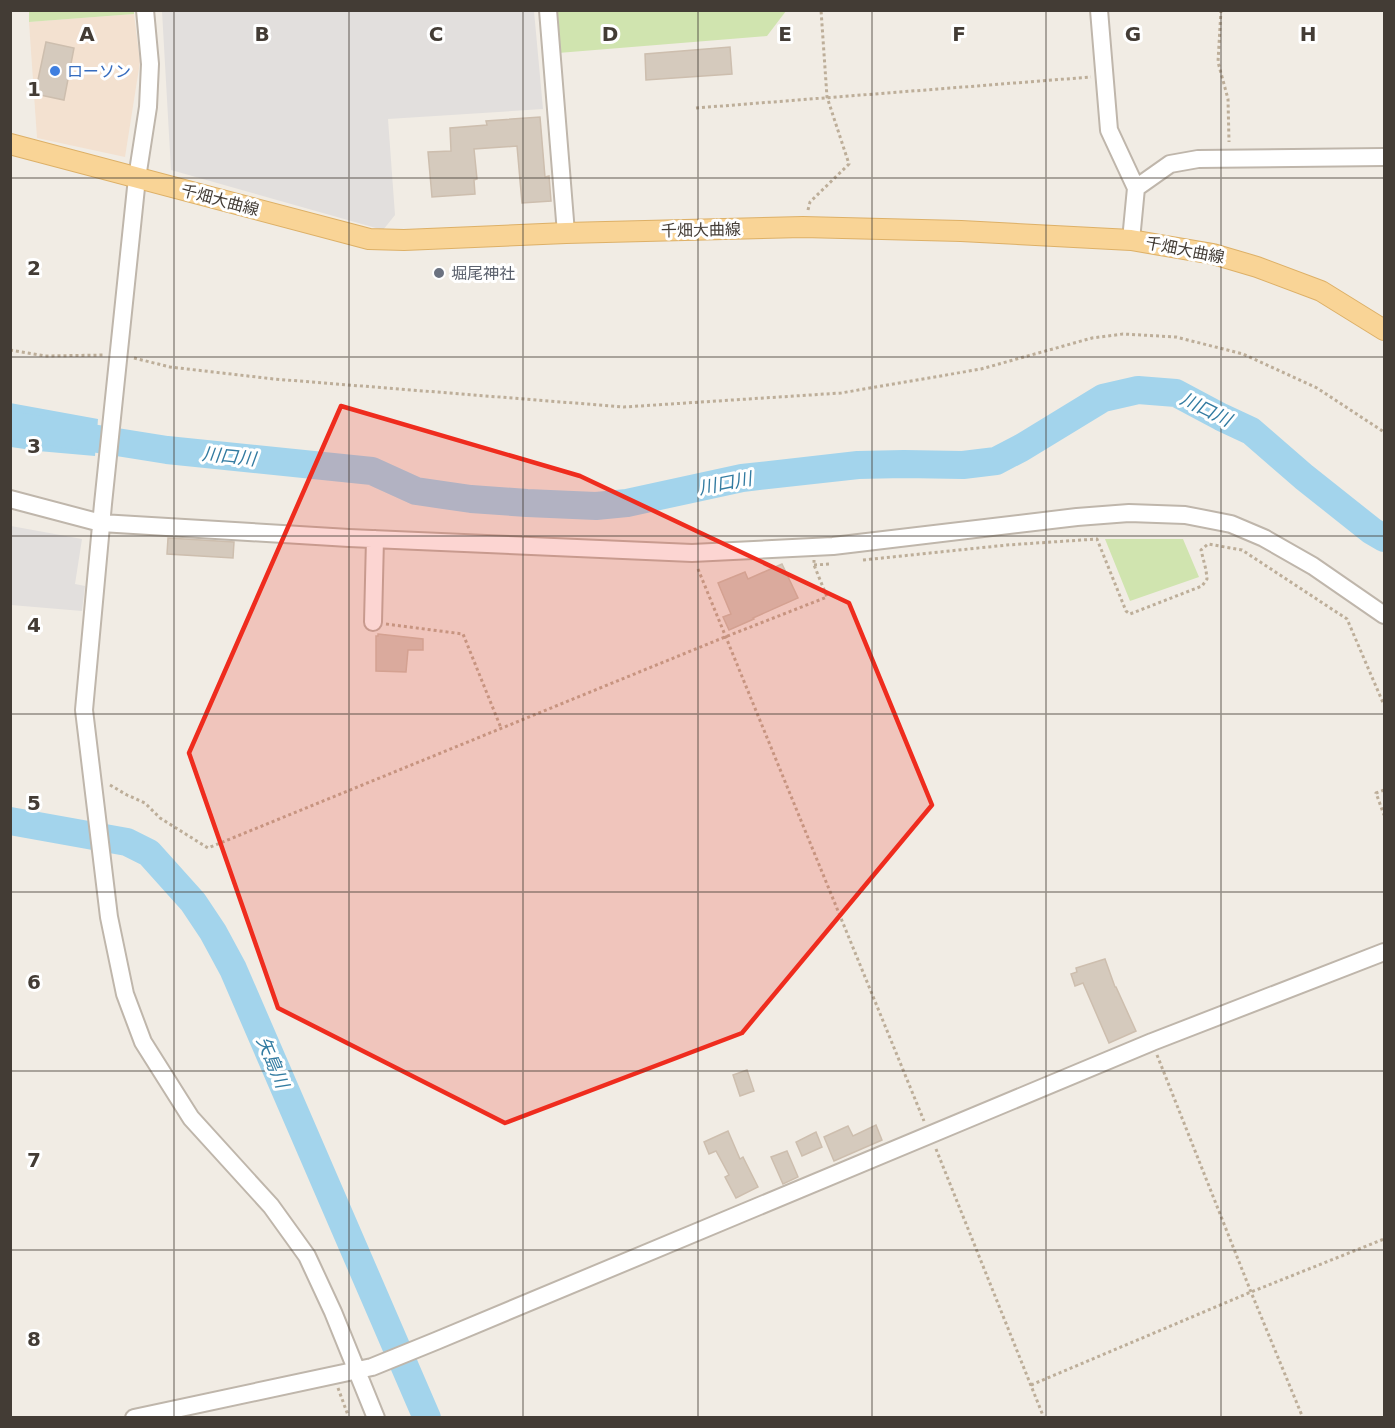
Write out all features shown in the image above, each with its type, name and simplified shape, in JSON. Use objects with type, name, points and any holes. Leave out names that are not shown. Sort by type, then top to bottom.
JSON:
[{"type":"main road","name":"千畑大曲線","points":[[10,144],[369,239],[404,240],[803,227],[961,231],[1131,240],[1213,254],[1257,267],[1321,291],[1384,330]]},
{"type":"street","points":[[145,10],[150,64],[148,99],[137,178],[102,504],[84,711],[109,917],[125,994],[143,1042],[191,1118],[271,1206],[307,1256],[333,1312],[364,1369],[376,1418]]},
{"type":"street","points":[[548,10],[566,233]]},
{"type":"street","points":[[1099,10],[1109,130],[1136,188],[1131,240]]},
{"type":"street","points":[[1136,188],[1170,164],[1198,159],[1384,157]]},
{"type":"street","points":[[10,499],[101,524],[692,553],[832,546],[1088,516],[1129,513],[1185,515],[1231,524],[1264,538],[1313,566],[1384,615]]},
{"type":"street","points":[[373,622],[375,539]]},
{"type":"street","points":[[134,1418],[364,1369],[1152,1042],[1384,952]]},
{"type":"path","points":[[803,227],[810,202],[849,164],[827,97],[821,10]]},
{"type":"path","points":[[1221,10],[1218,62],[1228,99],[1230,159]]},
{"type":"path","points":[[696,108],[1105,76]]},
{"type":"path","points":[[10,350],[45,356],[96,355],[170,368],[273,379],[624,407],[841,393],[981,369],[1092,338],[1123,334],[1176,336],[1243,354],[1317,388],[1384,432]]},
{"type":"path","points":[[860,561],[1006,545],[1096,539],[1126,612],[1130,614],[1202,586],[1207,579],[1201,550],[1208,544],[1242,550],[1347,619],[1384,705]]},
{"type":"path","points":[[92,779],[145,802],[160,818],[208,848],[827,597],[814,565],[813,547]]},
{"type":"path","points":[[692,553],[1044,1418]]},
{"type":"path","points":[[814,565],[837,563]]},
{"type":"path","points":[[373,622],[463,634],[501,728]]},
{"type":"path","points":[[1384,790],[1376,794],[1384,814]]},
{"type":"path","points":[[1152,1042],[1303,1418]]},
{"type":"path","points":[[1030,1385],[1384,1239]]},
{"type":"path","points":[[333,1375],[349,1418]]},
{"type":"highlighted area","points":[[341,406],[580,476],[849,603],[932,805],[742,1033],[505,1123],[278,1008],[189,753]]},
{"type":"shaded area","points":[[162,11],[534,11],[543,109],[388,119],[395,215],[383,230],[171,170]]},
{"type":"shaded area","points":[[134,14],[140,62],[125,157],[37,138],[29,22]]},
{"type":"shaded area","points":[[11,526],[82,539],[75,584],[85,586],[82,611],[11,605]]},
{"type":"green space","points":[[134,10],[134,14],[29,22],[29,11]]},
{"type":"green space","points":[[555,11],[786,11],[767,36],[558,53]]},
{"type":"green space","points":[[1105,539],[1183,539],[1199,577],[1130,601]]},
{"type":"water","points":[[10,403],[98,419],[95,456],[11,447]]},
{"type":"building","name":"ローソン","points":[[46,42],[74,48],[64,100],[35,94]]},
{"type":"building","points":[[730,47],[732,74],[646,80],[645,54]]},
{"type":"building","points":[[540,117],[545,177],[549,176],[551,201],[522,203],[517,146],[474,149],[477,179],[474,180],[475,194],[432,197],[428,152],[451,151],[450,128],[487,125],[486,121]]},
{"type":"building","points":[[168,538],[234,542],[233,558],[167,554]]},
{"type":"building","points":[[782,564],[798,598],[729,630],[723,617],[731,614],[718,583],[745,572],[748,579]]},
{"type":"building","points":[[378,634],[423,639],[423,650],[408,650],[406,672],[376,671],[376,636]]},
{"type":"building","points":[[1105,959],[1115,987],[1136,1031],[1109,1043],[1083,983],[1075,986],[1071,974],[1077,972],[1076,968]]},
{"type":"building","points":[[747,1070],[754,1091],[740,1096],[733,1075]]},
{"type":"building","points":[[876,1125],[882,1140],[834,1161],[824,1137],[848,1126],[853,1136]]},
{"type":"building","points":[[728,1131],[740,1159],[743,1157],[758,1187],[736,1198],[725,1177],[729,1175],[716,1151],[709,1154],[704,1142]]},
{"type":"building","points":[[816,1132],[822,1147],[802,1156],[796,1142]]},
{"type":"building","points":[[787,1151],[798,1177],[783,1184],[771,1157]]},
{"type":"waterway","name":"川口川","points":[[10,425],[167,450],[372,471],[416,491],[471,499],[596,506],[627,503],[742,478],[858,465],[963,465],[996,461],[1103,398],[1138,390],[1176,393],[1251,431],[1304,477],[1384,538]]},
{"type":"waterway","name":"矢島川","points":[[10,821],[127,842],[149,853],[193,902],[233,969],[427,1418]]},
{"type":"place","name":"ローソン","points":[[55,71]]},
{"type":"place","name":"堀尾神社","points":[[439,273]]}]
